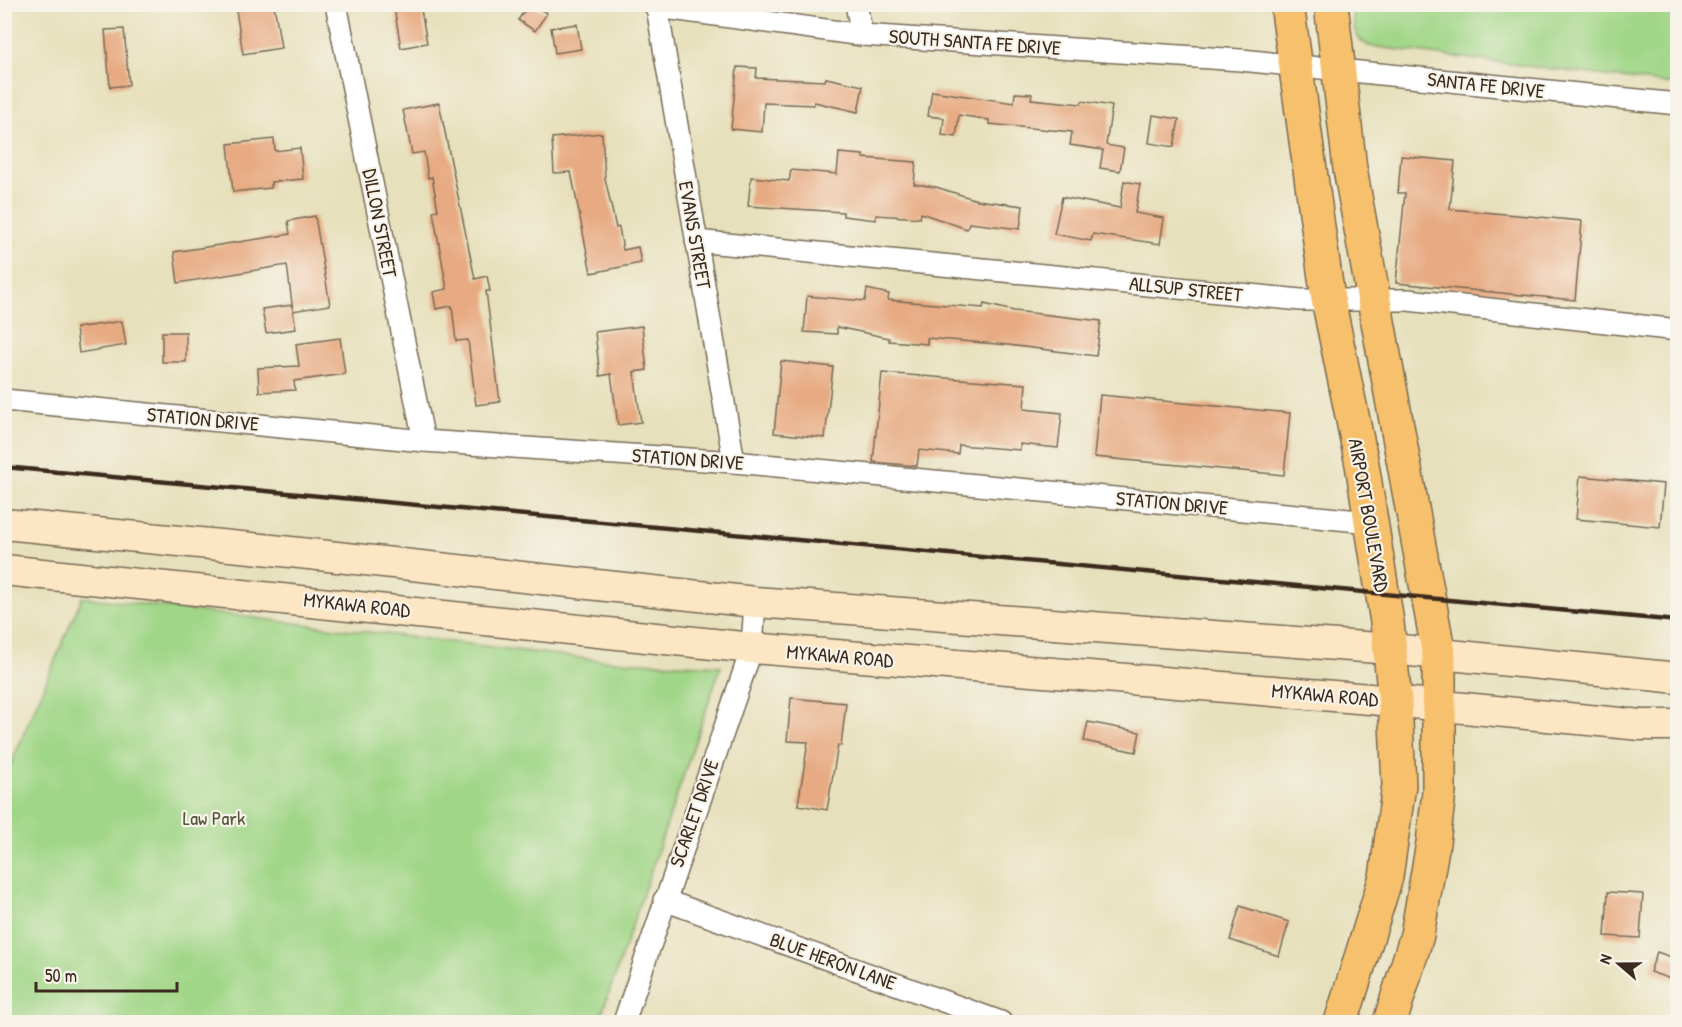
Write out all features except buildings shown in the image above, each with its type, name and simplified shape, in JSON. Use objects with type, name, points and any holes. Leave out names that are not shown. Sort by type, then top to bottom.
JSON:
[{"type":"main road","name":"AIRPORT BOULEVARD","points":[[1287,4],[1328,299],[1362,464],[1391,649],[1395,701],[1399,785],[1386,877],[1341,1023]]},
{"type":"main road","points":[[1331,4],[1350,170],[1439,655],[1439,792],[1433,843],[1417,934],[1390,1023]]},
{"type":"main road","points":[[4,524],[755,602],[1391,649],[1677,678]]},
{"type":"main road","points":[[409,610],[412,565]]},
{"type":"main road","name":"MYKAWA ROAD","points":[[4,570],[409,610],[752,648],[1395,701],[1629,724],[1677,725]]},
{"type":"street","name":"DILLON STREET","points":[[336,4],[424,441]]},
{"type":"street","points":[[856,4],[862,35]]},
{"type":"street","name":"SOUTH SANTA FE DRIVE","points":[[655,6],[862,35],[1241,60],[1294,67]]},
{"type":"street","name":"EVANS STREET","points":[[655,6],[734,462]]},
{"type":"street","name":"SANTA FE DRIVE","points":[[1294,67],[1677,104]]},
{"type":"street","name":"ALLSUP STREET","points":[[696,240],[1301,300],[1408,300],[1677,330]]},
{"type":"street","name":"STATION DRIVE","points":[[4,400],[424,441],[734,462],[1370,522]]},
{"type":"street","name":"SCARLET DRIVE","points":[[624,1023],[664,900],[752,648],[755,602]]},
{"type":"street","name":"BLUE HERON LANE","points":[[664,900],[989,1020]]},
{"type":"green space","points":[[1353,5],[1677,5],[1677,85],[1369,46],[1356,34]]},
{"type":"green space","name":"Law Park","points":[[82,597],[598,660],[721,666],[599,1022],[5,1022],[5,778]]},
{"type":"railway","points":[[4,467],[1678,621]]}]
